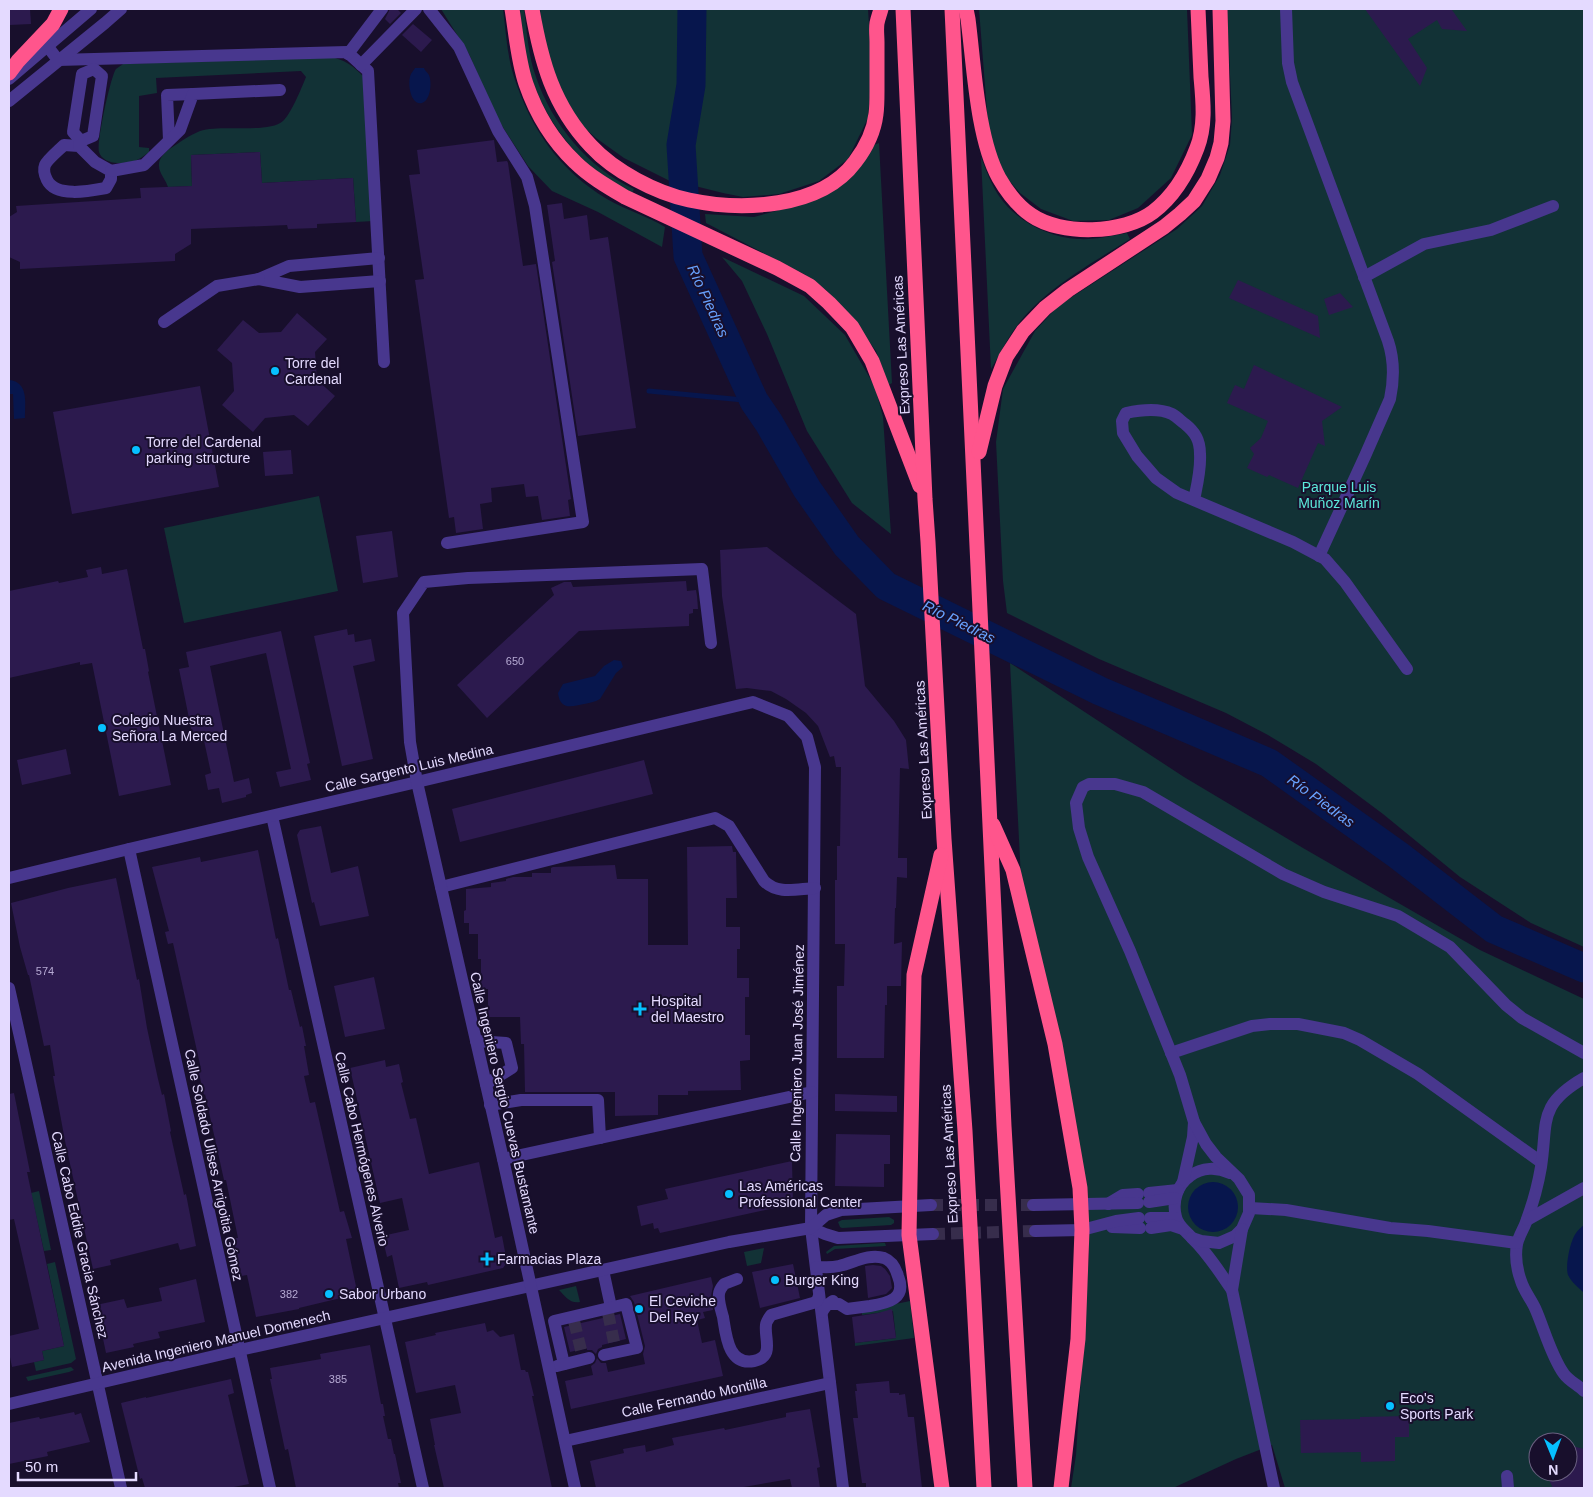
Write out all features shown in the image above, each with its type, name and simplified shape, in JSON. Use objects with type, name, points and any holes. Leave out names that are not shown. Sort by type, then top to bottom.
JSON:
[{"type":"highway","points":[[9,73],[18,60],[53,24],[62,9]]},
{"type":"highway","points":[[512,9],[526,83],[545,124],[575,163],[602,183],[636,202],[736,248],[810,286],[852,327],[872,361],[925,499]]},
{"type":"highway","points":[[532,9],[542,57],[559,102],[574,126],[592,147],[611,163],[639,181],[688,200],[715,204],[744,205],[784,202],[814,193],[837,180],[855,163],[871,132],[876,114],[877,23],[882,9]]},
{"type":"highway","name":"Expreso Las Américas","points":[[903,9],[925,499],[944,839],[965,1131],[984,1488]]},
{"type":"highway","points":[[952,9],[1004,1126],[1025,1488]]},
{"type":"highway","points":[[966,9],[982,123],[988,151],[998,177],[1012,196],[1032,216],[1058,226],[1085,231],[1107,229],[1134,222],[1152,213],[1171,196],[1186,174],[1198,146],[1203,114],[1198,9]]},
{"type":"highway","points":[[975,471],[994,386],[1006,357],[1023,331],[1046,308],[1068,290],[1164,227],[1180,214],[1194,201],[1208,179],[1218,158],[1221,143],[1220,9]]},
{"type":"highway","points":[[989,817],[1013,870],[1055,1044],[1080,1188],[1082,1230],[1078,1339],[1061,1488]]},
{"type":"highway","points":[[942,1488],[909,1235],[909,1205],[914,975],[944,839]]},
{"type":"street","points":[[9,80],[91,9]]},
{"type":"street","points":[[9,101],[121,9]]},
{"type":"street","points":[[348,54],[382,9]]},
{"type":"street","points":[[361,65],[416,9]]},
{"type":"street","points":[[429,9],[459,47],[498,131],[527,177],[535,206],[583,522],[447,543]]},
{"type":"street","points":[[1286,9],[1288,63],[1292,82],[1391,349],[1393,371],[1392,390],[1366,456],[1319,556]]},
{"type":"street","points":[[48,47],[58,60],[94,64],[347,52],[368,71],[384,362]]},
{"type":"street","points":[[94,64],[102,76],[93,136],[80,144],[64,145],[45,166],[44,175],[49,185],[63,191],[88,192],[106,188],[111,179],[111,171]]},
{"type":"street","points":[[94,64],[82,74],[73,132],[95,162],[111,171],[144,164],[180,130],[193,94]]},
{"type":"street","points":[[169,140],[167,95],[280,90]]},
{"type":"street","points":[[1364,277],[1424,244],[1491,230],[1553,206]]},
{"type":"street","points":[[164,322],[217,286],[259,279],[289,266],[378,258]]},
{"type":"street","points":[[259,279],[300,287],[380,281]]},
{"type":"street","points":[[1194,500],[1200,468],[1199,443],[1195,432],[1171,414],[1163,411],[1126,413],[1122,421],[1123,433],[1137,456],[1156,478],[1177,493],[1293,542],[1325,559],[1345,582],[1407,669]]},
{"type":"street","name":"Calle Ingeniero Sergio Cuevas Bustamante","points":[[575,1488],[417,782],[410,742],[403,613],[424,582],[468,578],[702,569],[711,643]]},
{"type":"street","name":"Calle Sargento Luis Medina","points":[[9,878],[129,848],[752,702],[788,716],[807,737]]},
{"type":"street","name":"Calle Ingeniero Juan José Jiménez","points":[[807,737],[816,768],[811,1228],[843,1488]]},
{"type":"street","points":[[1232,1174],[1206,1144],[1194,1122],[1180,1075],[1130,951],[1088,857],[1079,828],[1076,803],[1083,788],[1089,784],[1114,784],[1143,792],[1283,874],[1324,892],[1398,916],[1450,947],[1506,1005],[1522,1018],[1584,1053]]},
{"type":"street","name":"Calle Cabo Hermógenes Alverio","points":[[272,816],[423,1488]]},
{"type":"street","points":[[441,887],[715,818],[729,826],[764,881],[772,888],[787,890],[815,888]]},
{"type":"street","name":"Calle Soldado Ulises Arrigoitia Gómez","points":[[129,848],[270,1488]]},
{"type":"street","name":"Calle Cabo Eddie Gracia Sánchez","points":[[9,988],[121,1488]]},
{"type":"street","points":[[1171,1053],[1235,1031],[1261,1025],[1298,1024],[1344,1033],[1360,1040],[1418,1074],[1541,1162]]},
{"type":"street","points":[[476,1041],[506,1043],[512,1068],[486,1084]]},
{"type":"street","points":[[1584,1078],[1569,1087],[1550,1107],[1544,1130],[1541,1162],[1527,1220],[1517,1243],[1516,1256],[1518,1271],[1525,1292],[1534,1305],[1564,1374],[1584,1391]]},
{"type":"street","points":[[503,1160],[812,1092]]},
{"type":"street","points":[[490,1105],[522,1100],[598,1100],[600,1138]]},
{"type":"street","points":[[1194,1122],[1193,1136],[1179,1190],[1179,1224],[1218,1270],[1232,1290]]},
{"type":"street","points":[[1033,1205],[1111,1204],[1123,1195],[1143,1198],[1179,1190],[1189,1176],[1206,1168],[1215,1168],[1240,1179],[1249,1195],[1250,1208],[1247,1221],[1242,1229],[1227,1240],[1219,1243],[1192,1238]]},
{"type":"street","points":[[1527,1220],[1584,1188]]},
{"type":"street","points":[[1111,1204],[1111,1227],[1118,1228],[1145,1223],[1179,1224]]},
{"type":"street","name":"Avenida Ingeniero Manuel Domenech","points":[[9,1404],[240,1350],[729,1242],[811,1228],[826,1215],[841,1210],[932,1205]]},
{"type":"street","points":[[1250,1208],[1286,1210],[1390,1228],[1517,1243]]},
{"type":"street","points":[[1035,1232],[1082,1230],[1111,1223]]},
{"type":"street","points":[[811,1228],[838,1238],[933,1234]]},
{"type":"street","points":[[1242,1229],[1232,1290],[1274,1488]]},
{"type":"street","points":[[816,1267],[833,1268],[859,1259],[880,1257],[886,1259],[893,1266],[899,1277],[900,1284],[898,1294],[891,1302],[847,1308],[839,1304],[832,1304],[833,1301],[822,1312]]},
{"type":"street","points":[[603,1270],[609,1310]]},
{"type":"street","points":[[737,1279],[724,1284],[718,1295],[729,1348],[735,1356],[744,1361],[754,1361],[765,1354],[768,1346],[766,1326],[771,1315],[813,1303],[820,1296]]},
{"type":"street","points":[[564,1364],[554,1321],[574,1319],[626,1304],[637,1348],[612,1350]]},
{"type":"street","points":[[548,1368],[584,1356]]},
{"type":"street","name":"Calle Fernando Montilla","points":[[565,1440],[830,1383]]},
{"type":"green space","points":[[441,9],[503,9],[508,52],[514,77],[538,131],[561,161],[590,188],[614,203],[665,227],[662,247],[598,212],[552,191],[528,166],[497,118],[469,54]]},
{"type":"green space","points":[[520,9],[524,9],[533,69],[543,94],[562,128],[587,157],[617,180],[634,189],[632,193],[603,176],[587,163],[564,139],[546,111],[528,66]]},
{"type":"green space","points":[[540,9],[688,9],[689,46],[687,82],[678,131],[678,178],[674,183],[624,158],[596,138],[578,122],[555,81],[545,48]]},
{"type":"green space","points":[[696,9],[868,9],[872,71],[868,118],[848,159],[819,181],[779,194],[743,197],[691,185],[686,174],[684,149],[694,77]]},
{"type":"green space","points":[[979,9],[1187,9],[1192,135],[1171,178],[1138,208],[1109,220],[1073,221],[1041,209],[1020,193],[1002,172],[989,137]]},
{"type":"green space","name":"Parque Luis Muñoz Marín","points":[[1227,9],[1584,9],[1584,947],[1531,923],[1460,877],[1383,814],[1316,764],[1268,735],[1226,713],[1099,659],[1007,613],[1003,581],[996,442],[1003,389],[1035,331],[1058,306],[1177,229],[1202,206],[1220,175],[1230,145],[1232,118]]},
{"type":"green space","points":[[330,57],[340,59],[363,76],[373,221],[356,222],[353,178],[262,183],[260,152],[191,155],[192,186],[168,187],[161,174],[159,163],[164,154],[193,134],[209,129],[267,127],[283,121],[293,107],[306,77],[301,71],[156,78],[157,93],[139,96],[139,147],[149,148],[149,152],[134,161],[117,163],[106,160],[99,152],[104,109],[111,83],[116,69],[123,64]]},
{"type":"green space","points":[[879,143],[892,383],[889,385],[876,351],[846,310],[826,290],[804,274],[706,223],[705,214],[754,217],[809,202],[874,145]]},
{"type":"green space","points":[[981,157],[999,196],[1014,213],[1034,226],[1067,238],[1103,238],[1127,233],[1130,239],[1071,276],[1031,310],[1015,328],[991,369]]},
{"type":"green space","points":[[722,257],[804,296],[845,335],[875,387],[883,417],[891,534],[852,503],[807,431],[767,334],[742,281]]},
{"type":"green space","points":[[319,496],[338,591],[184,623],[164,528]]},
{"type":"green space","points":[[1010,663],[1184,777],[1303,848],[1480,950],[1584,999],[1584,1488],[1285,1488],[1272,1445],[1236,1459],[1173,1488],[1071,1488],[1076,1455],[1089,1254],[1087,1186],[1021,879]]},
{"type":"green space","points":[[39,1191],[51,1250],[44,1251],[31,1193]]},
{"type":"green space","points":[[889,1217],[894,1220],[894,1223],[891,1225],[842,1228],[838,1222],[842,1220]]},
{"type":"green space","points":[[885,1243],[886,1246],[835,1249],[827,1254],[826,1252],[834,1246]]},
{"type":"green space","points":[[764,1248],[761,1263],[747,1266],[744,1252]]},
{"type":"green space","points":[[55,1262],[76,1359],[71,1363],[36,1371],[34,1362],[44,1360],[42,1351],[64,1346],[47,1264]]},
{"type":"green space","points":[[576,1286],[580,1302],[571,1301],[559,1290]]},
{"type":"green space","points":[[910,1301],[914,1338],[855,1346],[855,1343],[896,1338],[893,1311],[862,1315],[862,1311]]},
{"type":"green space","points":[[71,1367],[74,1370],[69,1372],[28,1381],[26,1377]]},
{"type":"shaded area","points":[[415,68],[424,68],[430,78],[429,95],[422,103],[418,103],[412,97],[410,87],[410,77]]},
{"type":"shaded area","points":[[9,380],[20,385],[23,389],[25,418],[14,419],[13,394],[9,394]]},
{"type":"shaded area","points":[[614,660],[621,661],[623,667],[616,673],[600,699],[590,703],[571,706],[564,705],[561,702],[558,693],[563,684],[595,676],[604,666]]},
{"type":"shaded area","points":[[1213,1182],[1223,1184],[1231,1189],[1236,1197],[1238,1207],[1236,1217],[1231,1225],[1223,1230],[1213,1232],[1203,1230],[1195,1225],[1190,1217],[1188,1207],[1190,1197],[1195,1189],[1203,1184]]},
{"type":"shaded area","points":[[1584,1225],[1584,1293],[1569,1278],[1567,1266],[1570,1247],[1574,1237]]},
{"type":"building","points":[[9,9],[30,9],[31,24],[9,25]]},
{"type":"building","points":[[390,9],[397,9],[401,13],[390,24],[385,19]]},
{"type":"building","points":[[1365,9],[1455,9],[1452,10],[1467,31],[1442,29],[1437,20],[1408,39],[1427,68],[1420,86]]},
{"type":"building","points":[[413,24],[432,40],[421,52],[402,35]]},
{"type":"building","points":[[494,140],[497,162],[507,161],[508,163],[523,266],[536,264],[571,499],[568,500],[570,516],[542,520],[538,496],[526,497],[524,484],[491,488],[492,502],[480,504],[483,529],[456,533],[454,517],[449,518],[415,280],[424,279],[409,175],[420,174],[417,150]]},
{"type":"building","points":[[260,152],[262,183],[353,178],[356,222],[317,224],[317,228],[288,229],[287,225],[191,229],[191,244],[175,254],[175,261],[20,269],[20,262],[9,257],[9,217],[17,212],[16,206],[141,198],[140,188],[192,186],[191,155]]},
{"type":"building","points":[[562,203],[564,219],[587,215],[590,240],[608,237],[636,428],[578,436],[552,262],[555,261],[547,205]]},
{"type":"building","points":[[1238,280],[1318,316],[1320,338],[1229,298]]},
{"type":"building","points":[[1340,293],[1353,307],[1329,315],[1324,299]]},
{"type":"building","name":"Torre del Cardenal","points":[[297,313],[327,339],[315,352],[317,380],[335,396],[308,426],[294,415],[265,418],[253,432],[222,405],[234,391],[232,363],[217,350],[243,320],[259,333],[281,332]]},
{"type":"building","points":[[1254,365],[1342,407],[1322,421],[1325,446],[1318,443],[1298,488],[1269,475],[1267,477],[1247,468],[1254,454],[1250,448],[1261,438],[1268,421],[1227,403],[1235,385],[1244,389]]},
{"type":"building","name":"Torre del Cardenal parking structure","points":[[200,386],[219,487],[72,514],[53,412]]},
{"type":"building","points":[[291,450],[293,474],[265,476],[263,452]]},
{"type":"building","points":[[392,531],[398,577],[363,583],[356,536]]},
{"type":"building","points":[[767,547],[856,614],[865,686],[894,721],[906,740],[909,769],[900,768],[898,858],[907,858],[907,878],[897,877],[894,944],[902,942],[901,986],[887,986],[884,1058],[837,1058],[837,986],[844,986],[845,944],[835,944],[835,880],[837,880],[837,846],[840,846],[841,767],[836,767],[834,756],[830,757],[818,726],[806,713],[771,691],[747,688],[736,689],[722,596],[720,550]]},
{"type":"building","points":[[101,567],[102,574],[127,569],[143,649],[145,649],[171,785],[119,796],[92,663],[80,665],[80,662],[9,678],[9,591],[88,577],[86,570]]},
{"type":"building","points":[[686,581],[687,591],[696,590],[698,609],[693,609],[693,613],[689,614],[689,626],[579,631],[487,718],[457,685],[554,595],[551,588],[564,582],[571,582],[573,587]]},
{"type":"building","points":[[347,629],[348,635],[354,634],[355,642],[371,639],[375,661],[353,666],[373,759],[342,766],[314,636]]},
{"type":"building","points":[[281,631],[310,763],[307,764],[311,780],[280,787],[276,772],[291,769],[266,653],[210,666],[234,782],[249,778],[252,793],[246,795],[246,797],[222,803],[219,788],[208,790],[205,775],[211,773],[203,736],[193,738],[179,669],[189,667],[186,652]]},
{"type":"building","points":[[66,749],[71,774],[22,785],[17,760]]},
{"type":"building","points":[[644,760],[653,794],[460,842],[452,809]]},
{"type":"building","points":[[321,826],[331,873],[358,866],[369,916],[320,926],[314,902],[312,903],[297,835],[300,830]]},
{"type":"building","points":[[732,846],[733,852],[736,852],[737,898],[726,898],[726,927],[740,927],[740,949],[737,949],[737,978],[749,978],[749,997],[745,997],[745,1035],[750,1035],[750,1060],[740,1061],[741,1090],[688,1091],[688,1095],[658,1095],[658,1115],[615,1116],[615,1092],[525,1092],[524,1044],[521,1044],[520,1017],[488,1017],[488,989],[481,989],[481,959],[478,959],[478,934],[469,934],[469,923],[464,923],[466,889],[491,887],[491,883],[506,881],[506,879],[513,877],[532,877],[532,873],[551,873],[551,868],[553,867],[615,865],[617,879],[648,879],[648,945],[688,945],[687,847]]},
{"type":"building","points":[[258,850],[276,939],[278,938],[289,990],[291,990],[300,1027],[302,1026],[309,1075],[304,1076],[310,1103],[315,1102],[340,1212],[344,1211],[352,1238],[346,1239],[357,1291],[348,1293],[349,1296],[299,1309],[256,1317],[247,1275],[241,1276],[233,1238],[238,1238],[226,1180],[224,1180],[198,1069],[201,1069],[173,943],[168,944],[165,932],[169,931],[152,867],[200,857],[201,862]]},
{"type":"building","points":[[116,878],[137,980],[139,979],[158,1079],[162,1095],[164,1094],[170,1132],[184,1195],[186,1194],[196,1246],[180,1250],[178,1243],[110,1260],[111,1265],[93,1269],[65,1141],[53,1076],[55,1076],[50,1045],[44,1046],[11,903]]},
{"type":"building","points":[[374,977],[385,1029],[345,1037],[334,986]]},
{"type":"building","points":[[385,1060],[386,1067],[399,1064],[403,1082],[401,1083],[410,1119],[416,1118],[429,1174],[479,1162],[495,1238],[502,1236],[507,1262],[503,1268],[428,1285],[427,1282],[399,1288],[392,1255],[387,1257],[382,1236],[409,1230],[402,1198],[380,1203],[350,1068]]},
{"type":"building","points":[[14,1093],[30,1172],[27,1172],[64,1346],[42,1351],[44,1360],[12,1367],[9,1352],[9,1336],[39,1329],[14,1219],[9,1220],[9,1094]]},
{"type":"building","points":[[835,1094],[897,1096],[897,1112],[835,1111]]},
{"type":"building","points":[[836,1134],[890,1135],[890,1164],[884,1164],[884,1187],[835,1186]]},
{"type":"building","name":"Las Américas Professional Center","points":[[792,1161],[793,1204],[660,1233],[658,1228],[654,1229],[653,1223],[641,1226],[637,1206],[668,1199],[665,1189]]},
{"type":"building","points":[[793,1264],[800,1298],[760,1308],[752,1272]]},
{"type":"building","points":[[865,1266],[881,1266],[885,1269],[890,1276],[892,1288],[886,1294],[868,1298]]},
{"type":"building","points":[[711,1277],[713,1310],[703,1312],[705,1318],[697,1320],[702,1343],[715,1340],[723,1376],[571,1409],[565,1381],[593,1375],[591,1366],[597,1358],[601,1363],[606,1363],[608,1372],[645,1364],[643,1354],[645,1346],[634,1302],[630,1296]]},
{"type":"building","points":[[196,1279],[205,1322],[158,1332],[160,1338],[133,1344],[134,1347],[106,1353],[96,1305],[124,1299],[127,1308],[162,1301],[159,1288]]},
{"type":"building","points":[[892,1309],[896,1338],[855,1343],[852,1317]]},
{"type":"building","points":[[620,1314],[626,1339],[602,1345],[596,1354],[592,1350],[587,1350],[587,1348],[570,1352],[564,1327]]},
{"type":"building","points":[[485,1323],[487,1332],[493,1330],[500,1337],[514,1334],[521,1370],[528,1372],[534,1396],[532,1396],[552,1488],[444,1488],[430,1419],[461,1413],[455,1385],[416,1393],[405,1342],[436,1335],[435,1333]]},
{"type":"building","points":[[370,1345],[381,1404],[383,1404],[385,1416],[383,1416],[388,1439],[391,1439],[401,1483],[398,1483],[399,1488],[296,1488],[288,1449],[285,1450],[270,1379],[272,1379],[270,1368],[321,1359],[320,1354]]},
{"type":"building","points":[[231,1379],[234,1393],[228,1395],[249,1484],[229,1488],[145,1488],[142,1478],[140,1479],[121,1403]]},
{"type":"building","points":[[889,1381],[890,1393],[905,1394],[908,1417],[914,1417],[922,1488],[866,1488],[866,1483],[862,1483],[853,1418],[858,1418],[856,1384]]},
{"type":"building","points":[[810,1409],[820,1467],[817,1468],[820,1488],[792,1488],[790,1479],[738,1488],[596,1488],[590,1461],[624,1453],[623,1449],[645,1445],[646,1452],[674,1445],[672,1438],[724,1428],[725,1430],[786,1417],[786,1413]]},
{"type":"building","points":[[74,1412],[75,1415],[81,1413],[90,1442],[47,1452],[48,1456],[9,1464],[9,1423]]},
{"type":"building","points":[[1409,1416],[1409,1437],[1395,1437],[1395,1461],[1361,1462],[1361,1452],[1301,1453],[1300,1420]]},
{"type":"building","points":[[1578,1448],[1584,1449],[1584,1488],[1553,1488],[1550,1482],[1578,1482]]},
{"type":"waterway","name":"Río Piedras","points":[[692,9],[691,85],[681,145],[688,256],[754,401],[807,489],[847,546],[886,586],[1100,691],[1269,763],[1398,855],[1494,929],[1584,968]]},
{"type":"waterway","points":[[649,391],[754,401]]},
{"type":"tunnel","points":[[931,1205],[1033,1205]]},
{"type":"tunnel","points":[[933,1234],[1035,1231]]},
{"type":"tunnel","points":[[608,1313],[614,1342]]},
{"type":"tunnel","points":[[574,1321],[581,1350]]},
{"type":"place","name":"Torre del Cardenal","points":[[275,371]]},
{"type":"place","name":"Torre del Cardenal parking structure","points":[[136,450]]},
{"type":"place","name":"Colegio Nuestra Señora La Merced","points":[[102,728]]},
{"type":"place","name":"Hospital del Maestro","points":[[640,1009]]},
{"type":"place","name":"Las Américas Professional Center","points":[[729,1194]]},
{"type":"place","name":"Farmacias Plaza","points":[[487,1259]]},
{"type":"place","name":"Burger King","points":[[775,1280]]},
{"type":"place","name":"Sabor Urbano","points":[[329,1294]]},
{"type":"place","name":"El Ceviche Del Rey","points":[[639,1309]]},
{"type":"place","name":"Eco's Sports Park","points":[[1390,1406]]}]
